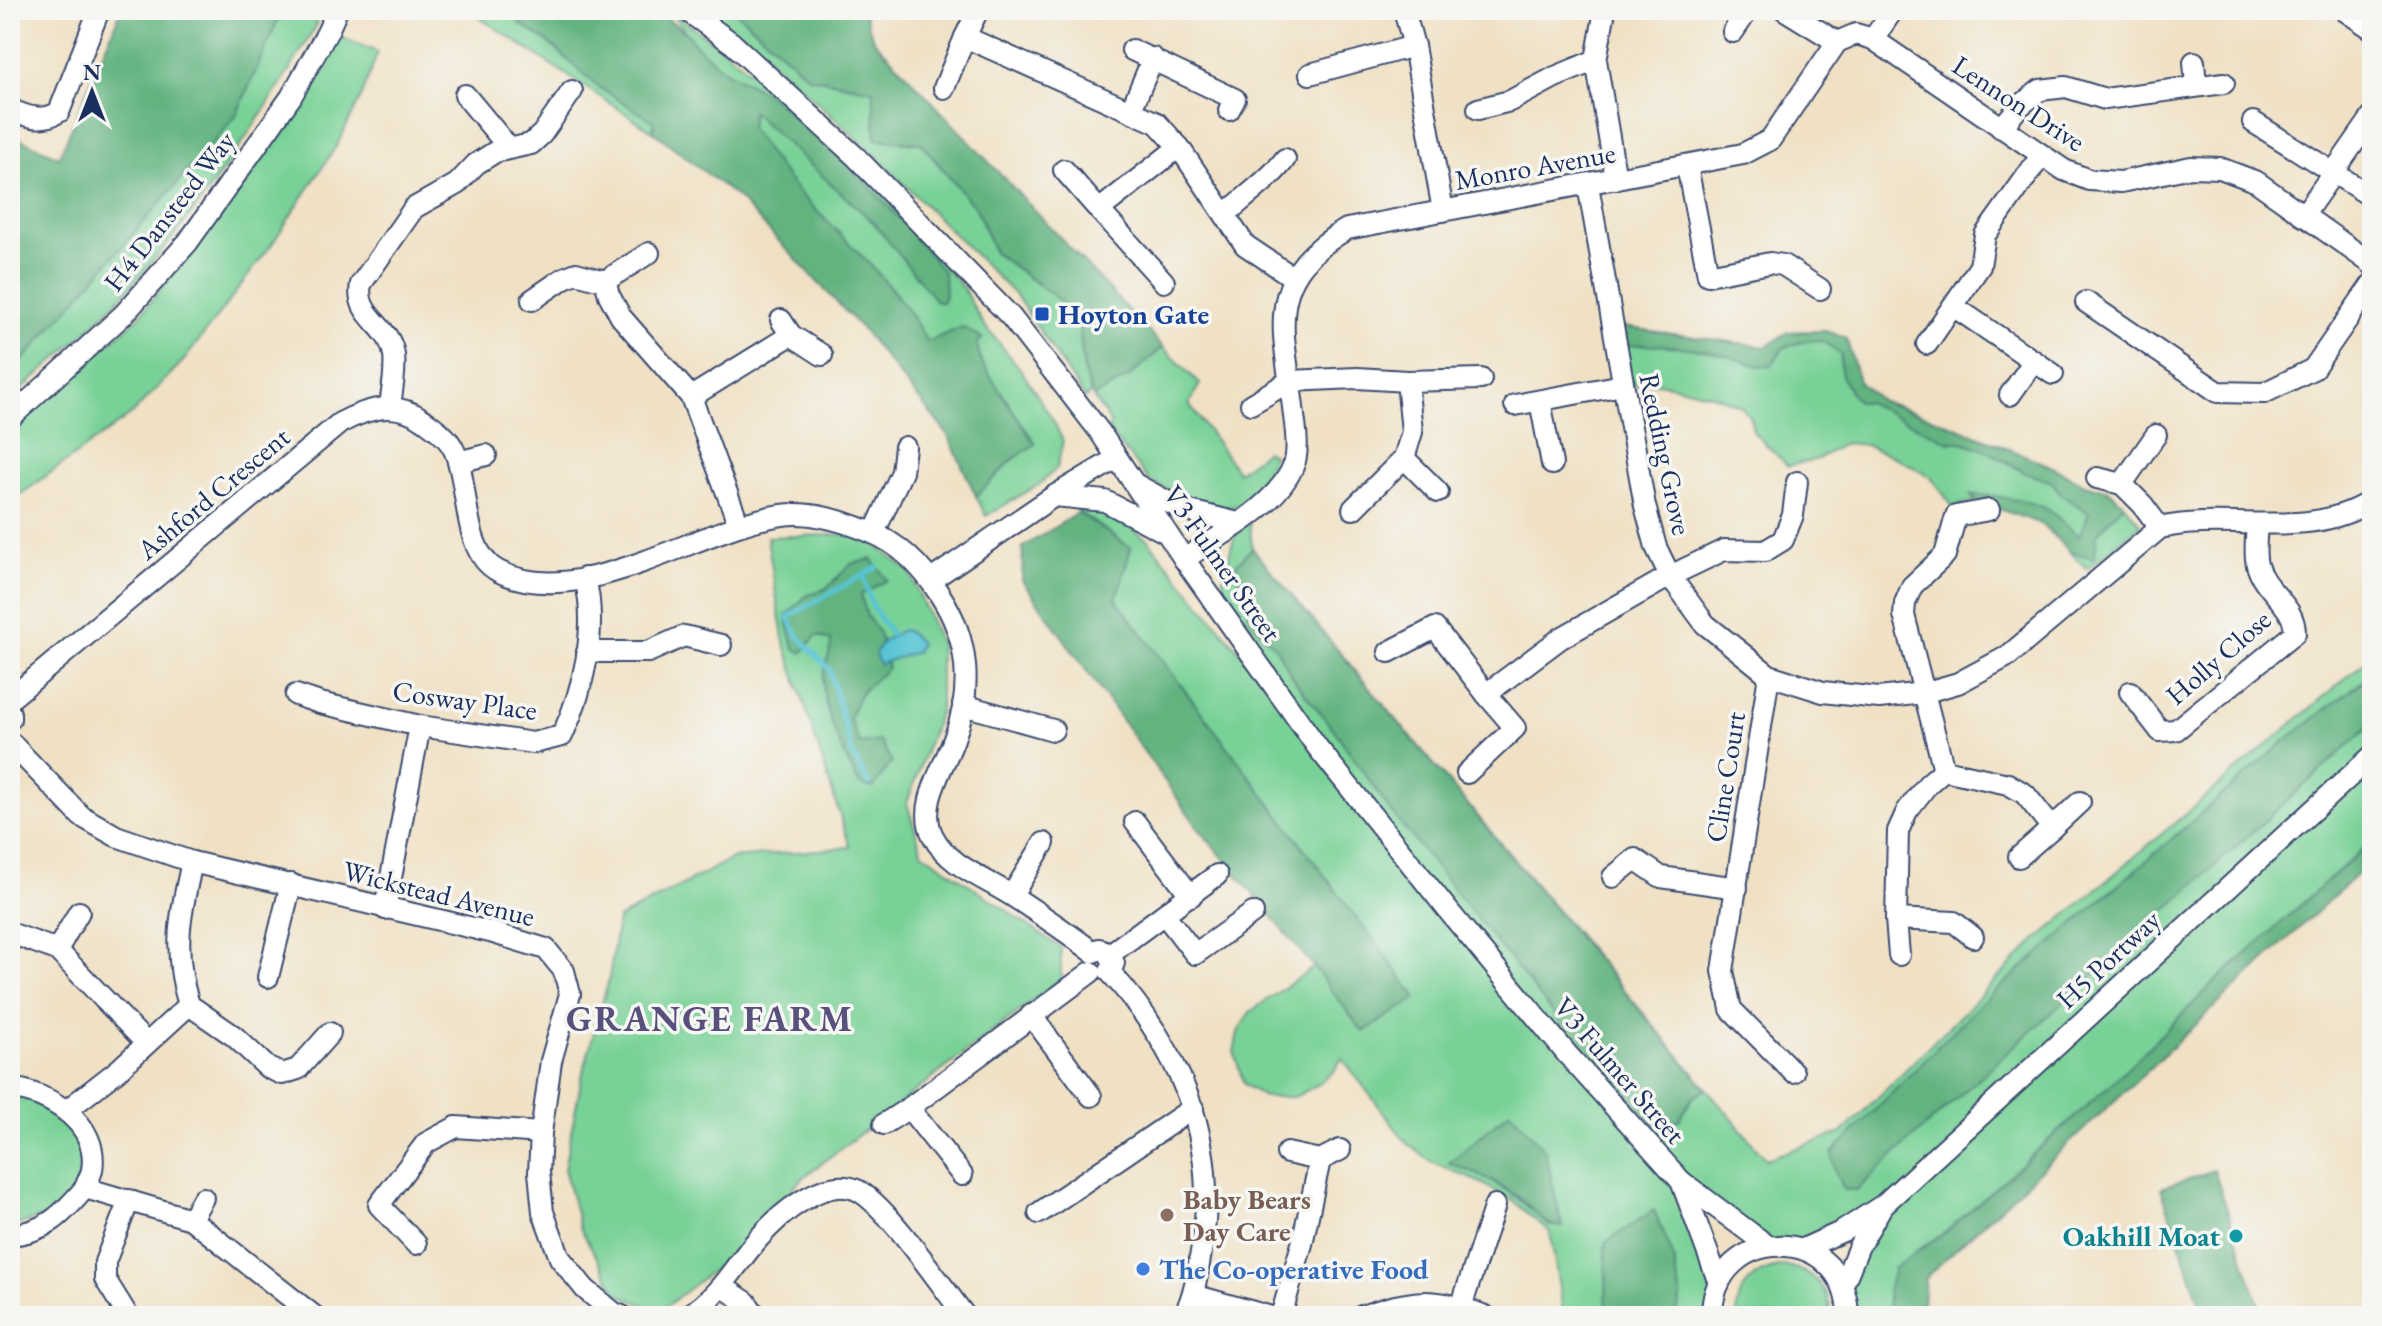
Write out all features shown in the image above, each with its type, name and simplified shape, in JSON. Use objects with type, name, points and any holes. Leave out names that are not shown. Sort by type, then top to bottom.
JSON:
[{"type":"street","points":[[10,109],[29,118],[49,118],[59,112],[99,10]]},
{"type":"street","name":"H4 Dansteed Way","points":[[10,418],[124,314],[188,242],[291,97],[337,10]]},
{"type":"street","name":"V3 Fulmer Street","points":[[686,10],[732,43],[856,157],[911,210],[1011,317],[1100,432],[1184,559],[1318,748],[1451,914],[1644,1142],[1681,1181],[1768,1246]]},
{"type":"street","points":[[944,88],[978,10]]},
{"type":"street","points":[[1404,10],[1414,46],[1443,211]]},
{"type":"street","points":[[1605,10],[1596,60],[1616,179]]},
{"type":"street","points":[[1733,32],[1748,10]]},
{"type":"street","name":"Lennon Drive","points":[[1785,10],[1855,38],[2064,170],[2089,180],[2121,182],[2191,167],[2220,168],[2257,182],[2372,264]]},
{"type":"street","name":"Monro Avenue","points":[[1184,559],[1276,494],[1294,463],[1296,430],[1285,355],[1283,310],[1294,278],[1308,255],[1347,229],[1743,154],[1770,140],[1855,38],[1893,10]]},
{"type":"street","points":[[2344,10],[2372,29]]},
{"type":"street","points":[[965,37],[1157,123],[1179,147],[1245,245],[1294,278]]},
{"type":"street","points":[[1310,74],[1414,46]]},
{"type":"street","points":[[1132,50],[1235,99],[1229,110]]},
{"type":"street","points":[[1131,110],[1153,58]]},
{"type":"street","points":[[1478,109],[1510,101],[1596,60]]},
{"type":"street","points":[[2194,62],[2196,86]]},
{"type":"street","points":[[2001,128],[2020,106],[2040,90],[2066,87],[2105,99],[2224,83]]},
{"type":"street","points":[[572,91],[542,134],[531,144],[509,148],[485,158],[457,184],[414,208],[361,284],[358,296],[364,309],[384,331],[394,354],[390,406],[417,415],[439,431],[453,448],[470,528],[480,551],[495,570],[522,581],[558,583],[585,578],[623,568],[739,525],[785,514],[834,519],[874,533],[914,560],[952,614],[964,649],[967,682],[956,736],[931,798],[927,818],[932,834],[944,854],[1012,895],[1101,962],[1155,1028],[1193,1108],[1203,1149],[1205,1220],[1194,1295],[1184,1316]]},
{"type":"street","points":[[465,95],[509,148]]},
{"type":"street","points":[[2303,216],[2372,117]]},
{"type":"street","points":[[2253,122],[2372,197]]},
{"type":"street","points":[[1099,210],[1179,147]]},
{"type":"street","points":[[1927,344],[1980,266],[1985,235],[2041,156]]},
{"type":"street","points":[[1226,214],[1276,172],[1285,159]]},
{"type":"street","points":[[1687,166],[1699,277],[1770,263],[1783,265],[1820,289]]},
{"type":"street","points":[[1064,170],[1164,282]]},
{"type":"street","name":"Redding Grove","points":[[1588,185],[1645,506],[1656,547],[1670,576],[1705,624],[1769,675],[1823,692],[1879,698],[1923,693],[1958,683],[2008,656],[2160,528]]},
{"type":"street","points":[[532,300],[576,273],[605,281],[649,253]]},
{"type":"street","points":[[605,281],[621,317],[691,397],[739,525]]},
{"type":"street","points":[[2086,302],[2218,392],[2264,393],[2313,369],[2372,284]]},
{"type":"street","points":[[1953,306],[2053,374]]},
{"type":"street","points":[[691,397],[786,327],[822,355]]},
{"type":"street","points":[[2010,395],[2034,361]]},
{"type":"street","points":[[1251,404],[1290,381],[1481,379]]},
{"type":"street","points":[[1353,509],[1404,458],[1412,432],[1407,381]]},
{"type":"street","points":[[1515,405],[1623,385]]},
{"type":"street","points":[[1540,401],[1552,464]]},
{"type":"street","name":"Ashford Crescent","points":[[10,699],[340,423],[364,410],[390,406]]},
{"type":"street","points":[[2122,484],[2156,435]]},
{"type":"street","points":[[874,533],[902,472],[905,447]]},
{"type":"street","points":[[458,462],[486,455]]},
{"type":"street","points":[[931,580],[1054,496],[1117,458]]},
{"type":"street","points":[[1404,458],[1438,492]]},
{"type":"street","points":[[2097,478],[2122,484],[2160,528],[2192,524],[2313,522],[2357,510],[2372,500]]},
{"type":"street","points":[[1486,694],[1561,638],[1670,576],[1724,550],[1765,551],[1783,540],[1793,515],[1797,482]]},
{"type":"street","points":[[1133,483],[1181,509],[1238,523]]},
{"type":"street","points":[[1054,496],[1105,501],[1167,533]]},
{"type":"street","points":[[1944,770],[1904,615],[1905,603],[1912,586],[1945,555],[1956,516],[1989,510]]},
{"type":"street","name":"Holly Close","points":[[2130,692],[2160,731],[2176,730],[2295,633],[2295,620],[2262,577],[2256,563],[2257,525]]},
{"type":"street","name":"Cosway Place","points":[[296,695],[420,726],[533,743],[562,736],[576,706],[587,652],[591,622],[585,578]]},
{"type":"street","points":[[1389,652],[1435,628],[1515,728],[1467,773]]},
{"type":"street","points":[[587,652],[648,652],[684,636],[721,645]]},
{"type":"street","name":"Cline Court","points":[[1769,675],[1723,971],[1731,1009],[1793,1072]]},
{"type":"street","points":[[963,705],[1053,730]]},
{"type":"street","points":[[385,909],[420,726]]},
{"type":"street","name":"Wickstead Avenue","points":[[10,742],[81,816],[116,836],[192,862],[490,932],[546,949],[564,971],[570,994],[551,1061],[541,1133],[539,1172],[543,1212],[560,1258],[585,1289],[616,1315]]},
{"type":"street","name":"H5 Portway","points":[[1803,1249],[1843,1231],[1883,1205],[2372,756]]},
{"type":"street","points":[[1944,770],[2008,784],[2025,794],[2052,828]]},
{"type":"street","points":[[1899,955],[1896,919],[1898,831],[1907,811],[1928,784],[1944,770]]},
{"type":"street","points":[[2019,857],[2080,802]]},
{"type":"street","points":[[1135,822],[1191,896]]},
{"type":"street","points":[[1012,895],[1044,843]]},
{"type":"street","points":[[1613,877],[1635,859],[1661,877],[1737,888]]},
{"type":"street","points":[[192,862],[177,937],[179,967],[189,1005],[234,1036],[268,1068],[282,1074],[298,1069],[330,1033]]},
{"type":"street","points":[[884,1124],[1217,875]]},
{"type":"street","points":[[268,977],[291,884]]},
{"type":"street","points":[[57,950],[79,912]]},
{"type":"street","points":[[1165,915],[1200,962],[1253,913]]},
{"type":"street","points":[[1896,919],[1954,922],[1973,937]]},
{"type":"street","points":[[10,933],[57,950],[146,1043]]},
{"type":"street","points":[[67,1110],[117,1071],[189,1005]]},
{"type":"street","points":[[1031,1015],[1091,1096]]},
{"type":"street","points":[[10,1088],[35,1094],[67,1110],[86,1134],[92,1169],[85,1188],[62,1216],[27,1234],[10,1235]]},
{"type":"street","points":[[909,1108],[962,1175]]},
{"type":"street","points":[[1039,1213],[1193,1108]]},
{"type":"street","points":[[416,1244],[379,1205],[426,1143],[456,1127],[541,1133]]},
{"type":"street","points":[[1287,1153],[1320,1160],[1340,1150]]},
{"type":"street","points":[[1281,1316],[1302,1244],[1320,1160]]},
{"type":"street","name":"V3 Fulmer Street","points":[[1681,1181],[1719,1283]]},
{"type":"street","points":[[688,1316],[723,1287],[758,1239],[798,1203],[827,1187],[855,1189],[881,1209],[965,1316]]},
{"type":"street","points":[[85,1188],[191,1219],[314,1316]]},
{"type":"street","points":[[191,1219],[203,1198]]},
{"type":"street","points":[[128,1316],[105,1279],[105,1262],[129,1200]]},
{"type":"street","points":[[1362,1316],[1398,1304],[1424,1300],[1471,1312],[1495,1205]]},
{"type":"street","name":"H5 Portway","points":[[1843,1285],[1859,1246],[1883,1205]]},
{"type":"street","points":[[1712,1316],[1719,1283],[1731,1266],[1748,1253],[1768,1246],[1785,1245],[1820,1257],[1833,1270],[1843,1285],[1848,1316]]},
{"type":"street","points":[[723,1287],[746,1302],[756,1316]]},
{"type":"street","points":[[1194,1295],[1268,1316]]},
{"type":"green space","points":[[121,10],[282,10],[236,116],[10,375],[10,134],[59,157]]},
{"type":"green space","points":[[282,10],[306,10],[304,15],[318,23],[226,167],[174,235],[118,300],[10,400],[10,375],[236,116]]},
{"type":"green space","points":[[478,10],[538,10],[520,24],[548,42],[600,88],[653,121],[654,132],[480,18]]},
{"type":"green space","points":[[538,10],[656,10],[685,32],[723,70],[766,93],[837,152],[909,229],[944,273],[945,296],[942,302],[937,302],[873,222],[752,112],[750,128],[782,172],[886,283],[927,342],[962,327],[982,338],[977,344],[981,362],[1035,444],[1011,461],[976,496],[948,435],[862,329],[738,198],[654,132],[653,121],[600,88],[548,42],[519,23]]},
{"type":"green space","points":[[669,10],[722,48],[786,101],[875,186],[963,288],[983,324],[1019,367],[1063,441],[1057,468],[1040,484],[986,516],[976,496],[1011,461],[1035,443],[981,362],[977,344],[982,339],[962,327],[927,342],[886,283],[782,172],[750,128],[752,111],[873,221],[937,302],[942,302],[766,93],[723,70],[695,44]]},
{"type":"green space","points":[[709,10],[734,10],[809,77],[873,90],[901,143],[921,143],[977,210],[994,252],[1078,317],[1084,373],[1091,393],[1085,398],[1017,297],[871,151],[747,39]]},
{"type":"green space","points":[[734,10],[863,10],[873,39],[1163,347],[1129,377],[1093,397],[1084,373],[1078,317],[994,252],[977,210],[921,143],[876,139],[873,90],[809,77]]},
{"type":"green space","points":[[337,36],[378,52],[362,95],[337,145],[272,244],[185,359],[133,413],[10,502],[10,431],[139,317],[264,154],[319,73]]},
{"type":"green space","points":[[1615,326],[1766,347],[1788,332],[1826,331],[1846,338],[1859,382],[1881,401],[1941,421],[2048,465],[2084,484],[2108,490],[2141,525],[2087,569],[2042,524],[1977,501],[1953,507],[1931,477],[1865,445],[1845,443],[1818,459],[1788,466],[1754,433],[1750,418],[1741,406],[1671,385],[1650,382],[1632,385]]},
{"type":"green space","points":[[1615,326],[1766,347],[1788,332],[1826,331],[1846,338],[1859,382],[1881,401],[1941,421],[2048,465],[2084,484],[2108,490],[2124,504],[2097,534],[2095,558],[2070,552],[2042,524],[1976,501],[1970,495],[2008,498],[2045,508],[2079,536],[2089,513],[2063,496],[2052,482],[2028,474],[1983,449],[1961,442],[1949,442],[1867,402],[1858,402],[1844,380],[1841,355],[1827,344],[1814,340],[1783,348],[1771,366],[1765,366],[1686,348],[1625,346]]},
{"type":"green space","points":[[1163,347],[1200,384],[1189,404],[1238,472],[1266,451],[1273,455],[1264,483],[1239,505],[1211,512],[1148,479],[1107,429],[1111,424],[1093,397],[1129,377]]},
{"type":"green space","points":[[1074,508],[1108,512],[1147,539],[1314,742],[1222,582],[1238,523],[1249,515],[1252,548],[1766,1159],[1843,1132],[2034,942],[2372,656],[2372,841],[2214,983],[2110,1085],[1946,1232],[1916,1251],[1888,1292],[1888,1316],[1848,1316],[1843,1285],[1882,1207],[1843,1231],[1768,1246],[1682,1182],[1719,1283],[1713,1316],[1676,1316],[1681,1296],[1672,1253],[1608,1309],[1607,1316],[1560,1316],[1562,1306],[1550,1232],[1513,1201],[1479,1182],[1431,1162],[1406,1142],[1342,1058],[1334,1071],[1319,1084],[1295,1097],[1264,1097],[1244,1084],[1234,1052],[1238,1032],[1250,1012],[1314,967],[1363,1032],[1416,998],[1116,599],[1131,548]],"holes":[[[1545,1151],[1562,1226],[1549,1226],[1503,1188],[1449,1163]]]},
{"type":"green space","points":[[1078,513],[1131,548],[1116,599],[1417,998],[1363,1032],[1314,967],[1199,829],[1022,580],[1023,547]]},
{"type":"green space","points":[[861,534],[909,571],[940,643],[940,710],[907,803],[922,852],[1061,948],[1061,979],[804,1177],[722,1263],[664,1308],[646,1306],[618,1294],[580,1228],[564,1169],[583,1072],[609,979],[618,919],[733,858],[850,847],[783,638],[767,537]]},
{"type":"green space","points":[[1252,548],[1706,1089],[1692,1098],[1679,1120],[1656,1125],[1590,1059],[1389,809],[1335,731],[1297,684],[1275,647],[1250,622],[1243,591],[1233,568]]},
{"type":"green space","points":[[872,559],[887,580],[861,595],[867,616],[879,633],[888,668],[861,692],[849,718],[860,744],[880,741],[892,762],[873,788],[860,785],[841,747],[826,705],[823,678],[831,641],[817,635],[802,653],[794,648],[786,616],[806,596],[827,588],[851,564]]},
{"type":"green space","points":[[2372,674],[2372,724],[1857,1190],[1845,1190],[1835,1172],[1832,1153],[1977,1007],[2285,741]]},
{"type":"green space","points":[[2372,841],[2372,860],[1925,1278],[1922,1316],[1888,1316],[1888,1292],[1894,1268],[1946,1232],[2110,1085],[2214,983]]},
{"type":"green space","points":[[10,1096],[40,1101],[75,1132],[81,1165],[77,1186],[57,1213],[10,1227]]},
{"type":"green space","points":[[1510,1111],[1545,1151],[1562,1227],[1548,1223],[1517,1196],[1500,1186],[1449,1163]]},
{"type":"green space","points":[[2214,1170],[2261,1311],[2246,1316],[2204,1316],[2161,1188]]},
{"type":"green space","points":[[1654,1210],[1672,1253],[1681,1296],[1676,1316],[1607,1316],[1605,1243]]},
{"type":"green space","points":[[1787,1266],[1805,1272],[1819,1283],[1830,1306],[1830,1316],[1737,1316],[1740,1295],[1751,1280],[1767,1270]]},
{"type":"water","points":[[902,630],[909,632],[920,643],[916,652],[879,664],[875,654],[883,641]]},
{"type":"waterway","points":[[869,784],[853,756],[829,669],[798,636],[788,617],[877,567]]},
{"type":"waterway","points":[[863,575],[872,606],[891,634]]},
{"type":"place","name":"Hoyton Gate","points":[[1042,314]]},
{"type":"place","name":"Baby Bears Day Care","points":[[1167,1215]]},
{"type":"place","name":"Oakhill Moat","points":[[2236,1236]]},
{"type":"place","name":"The Co-operative Food","points":[[1143,1269]]},
{"type":"district","name":"GRANGE FARM","points":[[710,1018]]}]
